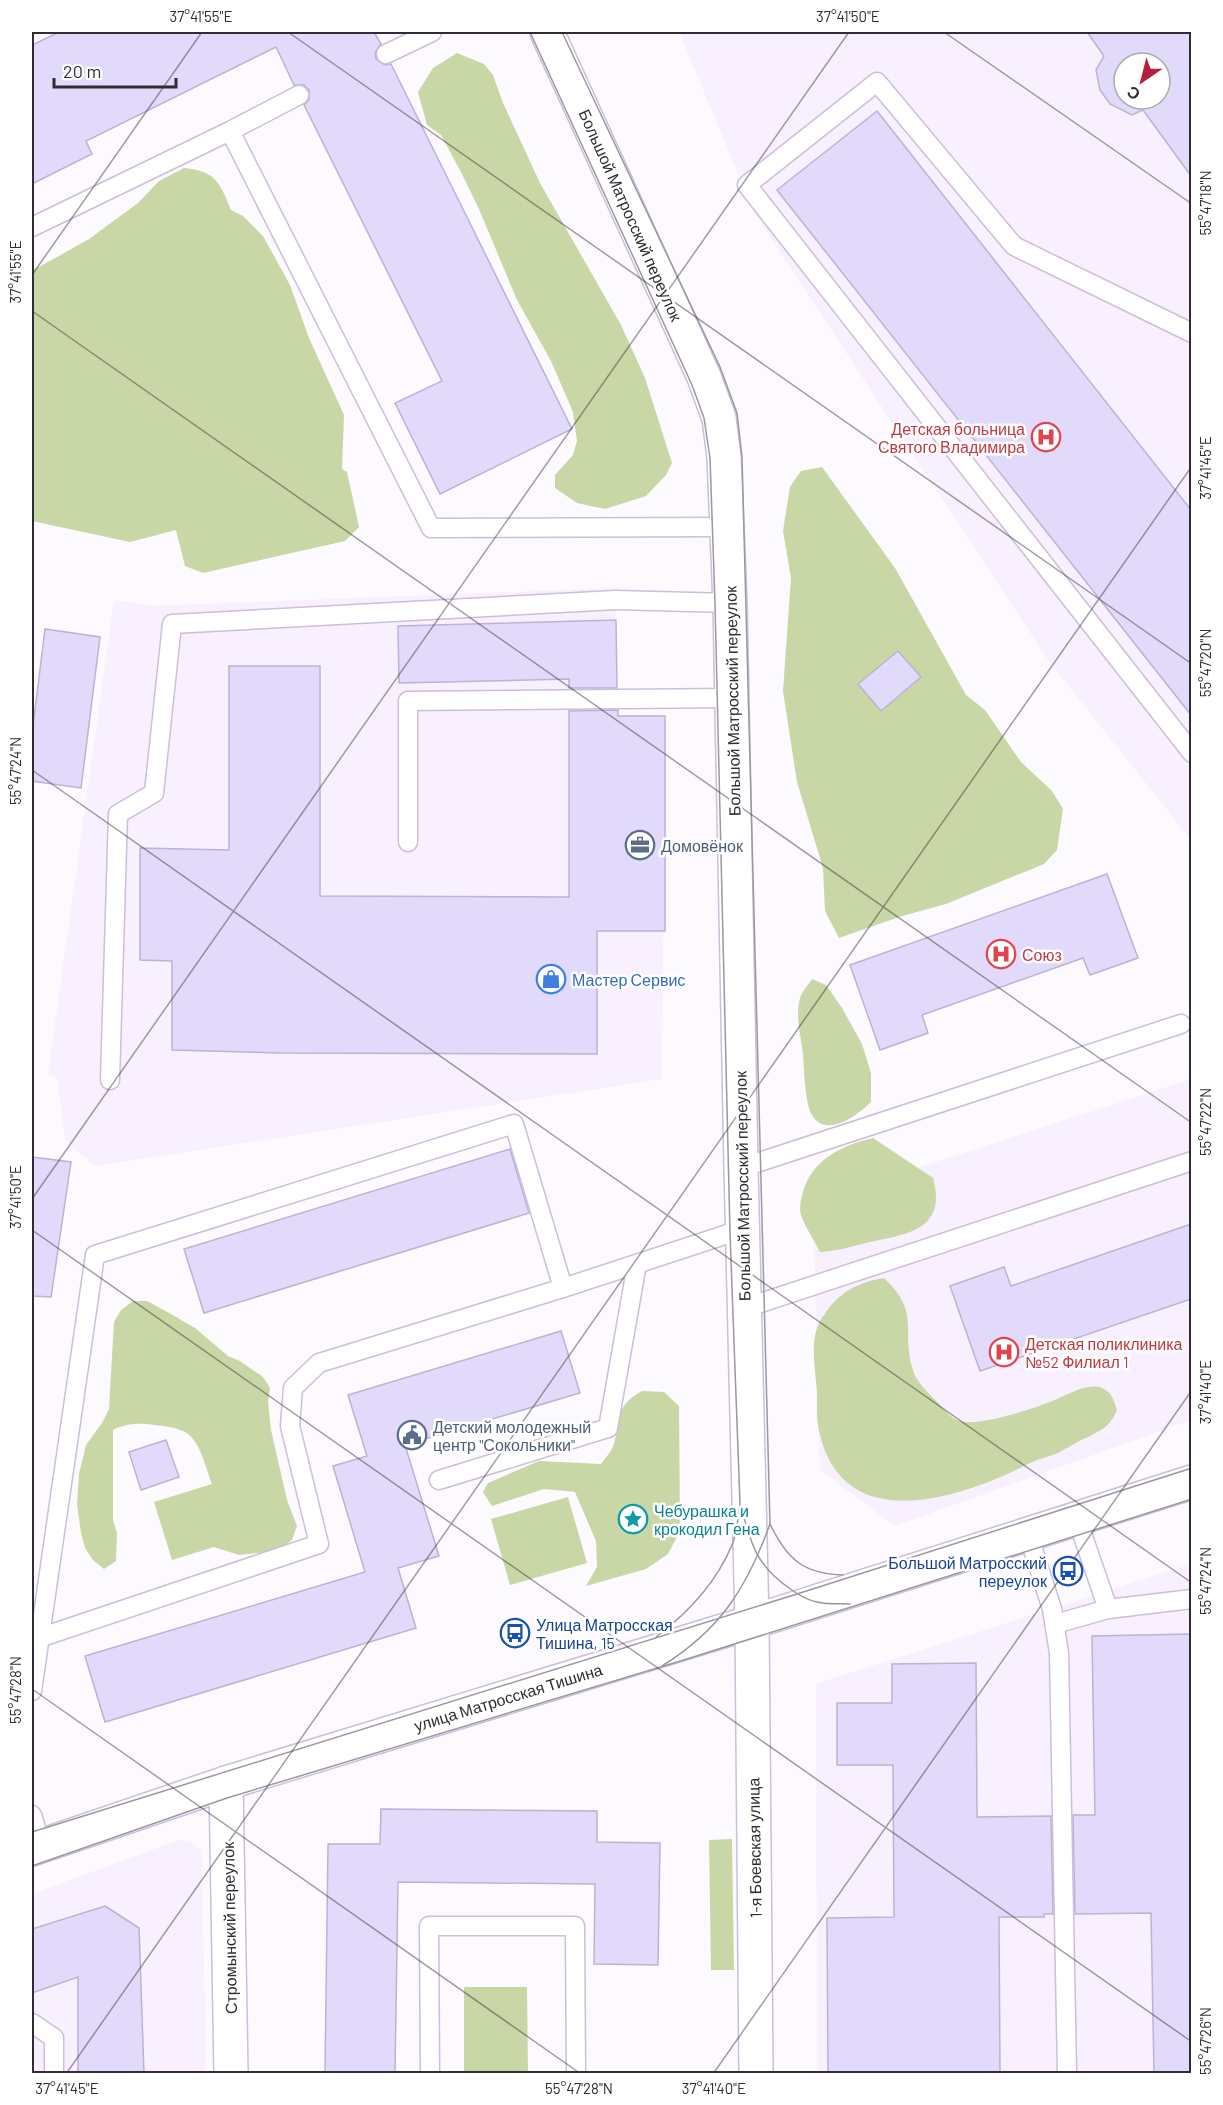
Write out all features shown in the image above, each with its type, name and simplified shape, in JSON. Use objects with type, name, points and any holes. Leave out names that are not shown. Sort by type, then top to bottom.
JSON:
[{"type":"street","name":"Большой Матросский переулок","points":[[547,32],[704,377],[718,418],[724,457],[730,603],[752,1622]]},
{"type":"street","name":"улица Матросская Тишина","points":[[35,1836],[226,1783],[752,1622],[1191,1482]]},
{"type":"street","name":"1-я Боевская улица","points":[[752,1622],[756,2073]]},
{"type":"street","name":"Стромынский переулок","points":[[226,1783],[231,2073]]},
{"type":"lane","points":[[386,54],[432,32]]},
{"type":"lane","points":[[1191,333],[1014,246],[878,82],[747,185],[1191,753]]},
{"type":"lane","points":[[32,227],[230,131],[299,94]]},
{"type":"lane","points":[[230,131],[431,528],[727,526]]},
{"type":"lane","points":[[110,1080],[118,814],[154,793],[172,624],[616,600],[730,603]]},
{"type":"lane","points":[[408,842],[408,701],[732,698]]},
{"type":"lane","points":[[741,1168],[1181,1024]]},
{"type":"lane","points":[[32,1691],[94,1255],[514,1124],[563,1288]]},
{"type":"lane","points":[[745,1308],[1191,1161]]},
{"type":"lane","points":[[39,1638],[320,1544],[290,1426],[293,1388],[319,1363],[563,1288],[742,1229]]},
{"type":"lane","points":[[439,1480],[608,1428],[637,1264]]},
{"type":"lane","points":[[1077,1519],[1108,1610]]},
{"type":"lane","points":[[1028,1534],[1052,1609],[1059,1653],[1067,2073]]},
{"type":"lane","points":[[1055,1624],[1108,1610],[1191,1599]]},
{"type":"lane","points":[[430,2073],[429,1926],[575,1926],[576,2073]]},
{"type":"lane","points":[[32,2023],[54,2038],[54,2073]]},
{"type":"shaded area","name":"Детская больница Святого Владимира","points":[[679,32],[1191,32],[1191,840],[1048,660],[755,214]]},
{"type":"shaded area","points":[[615,588],[617,716],[665,716],[662,1079],[94,1166],[65,1139],[57,1077],[48,1074],[114,600],[151,606]]},
{"type":"shaded area","name":"Детская поликлиника №52 Филиал 1","points":[[1191,1079],[1191,1420],[895,1526],[820,1470],[813,1202]]},
{"type":"shaded area","points":[[1191,1564],[1191,2073],[817,2073],[816,1684]]},
{"type":"shaded area","points":[[179,1840],[194,1844],[200,1850],[202,1859],[206,2073],[32,2074],[32,1894]]},
{"type":"green space","points":[[457,53],[484,64],[493,75],[503,103],[540,183],[621,325],[645,378],[672,463],[666,475],[646,496],[605,509],[577,503],[555,488],[555,475],[573,455],[577,441],[573,412],[551,361],[517,300],[461,172],[441,135],[427,125],[418,92],[433,68]]},
{"type":"green space","points":[[184,168],[203,172],[215,180],[224,192],[231,210],[243,216],[263,236],[290,285],[309,338],[344,415],[342,469],[347,472],[359,527],[345,541],[203,573],[185,566],[176,530],[130,542],[32,521],[32,271],[89,239],[138,203],[159,181]]},
{"type":"green space","points":[[822,467],[895,568],[966,695],[985,710],[1021,762],[1052,791],[1063,809],[1057,850],[1044,864],[946,904],[902,916],[839,938],[825,911],[823,868],[797,782],[783,691],[791,578],[783,531],[790,487],[801,471]]},
{"type":"green space","points":[[812,979],[826,985],[842,1008],[862,1044],[871,1073],[871,1102],[850,1118],[833,1125],[818,1122],[812,1115],[806,1095],[798,1012],[801,996]]},
{"type":"green space","points":[[873,1138],[933,1178],[936,1195],[935,1208],[930,1219],[911,1232],[898,1236],[820,1252],[800,1212],[807,1180],[821,1162],[830,1155],[840,1149]]},
{"type":"green space","points":[[884,1278],[895,1290],[906,1311],[909,1353],[916,1378],[954,1418],[960,1421],[979,1422],[1018,1413],[1082,1388],[1096,1387],[1102,1388],[1112,1397],[1117,1410],[1113,1418],[1103,1429],[1060,1452],[969,1489],[938,1497],[908,1501],[879,1498],[853,1487],[833,1467],[820,1435],[817,1420],[814,1343],[819,1324],[836,1300],[857,1286]]},
{"type":"green space","points":[[133,1301],[147,1301],[195,1328],[228,1356],[240,1361],[263,1377],[270,1388],[268,1402],[271,1430],[287,1500],[297,1526],[292,1540],[281,1548],[268,1552],[239,1555],[214,1547],[172,1560],[154,1502],[212,1484],[198,1447],[189,1435],[173,1428],[139,1424],[113,1430],[113,1520],[117,1533],[116,1561],[104,1569],[93,1560],[85,1548],[77,1504],[79,1474],[86,1445],[109,1409],[114,1322],[121,1310]]},
{"type":"green space","points":[[642,1391],[664,1392],[679,1406],[680,1531],[668,1554],[646,1569],[586,1586],[597,1567],[596,1541],[575,1492],[544,1489],[492,1506],[483,1492],[488,1483],[539,1461],[601,1464],[613,1447],[620,1413],[627,1402]]},
{"type":"green space","points":[[568,1497],[587,1563],[510,1585],[491,1519]]},
{"type":"green space","points":[[732,1839],[734,1970],[711,1970],[709,1840]]},
{"type":"green space","points":[[464,1987],[527,1987],[528,2073],[464,2073]]},
{"type":"building","points":[[59,32],[374,32],[381,44],[375,53],[376,59],[385,65],[391,64],[572,429],[440,494],[395,403],[442,381],[304,105],[309,100],[309,90],[304,85],[294,85],[276,47],[86,141],[92,154],[32,184],[32,45]]},
{"type":"building","points":[[1087,32],[1191,32],[1191,176],[1144,111],[1172,111],[1172,51],[1112,51],[1112,105],[1100,90],[1096,70],[1104,56]]},
{"type":"building","points":[[877,111],[1191,510],[1191,715],[777,190]]},
{"type":"building","points":[[1124,111],[1141,111],[1132,115]]},
{"type":"building","points":[[616,620],[617,688],[569,688],[569,679],[399,683],[398,626]]},
{"type":"building","points":[[45,629],[100,637],[81,788],[32,781],[32,734]]},
{"type":"building","points":[[898,651],[921,677],[881,711],[858,684]]},
{"type":"building","points":[[229,666],[320,666],[320,896],[569,897],[569,711],[618,710],[618,716],[665,716],[665,931],[597,931],[597,1054],[279,1053],[172,1050],[172,961],[140,960],[140,848],[229,850]]},
{"type":"building","points":[[1107,874],[1138,958],[1090,975],[1083,958],[922,1015],[928,1033],[880,1050],[850,965]]},
{"type":"building","points":[[510,1149],[529,1213],[204,1313],[184,1249]]},
{"type":"building","points":[[32,1157],[71,1162],[51,1297],[32,1296]]},
{"type":"building","points":[[1191,1224],[1191,1299],[980,1371],[950,1286],[1004,1267],[1011,1286]]},
{"type":"building","points":[[561,1331],[580,1393],[405,1445],[439,1556],[398,1568],[416,1628],[105,1722],[85,1656],[365,1572],[333,1466],[367,1456],[348,1395]]},
{"type":"building","points":[[166,1440],[179,1477],[141,1490],[129,1452]]},
{"type":"building","points":[[1191,1634],[1191,2073],[1154,2073],[1151,1913],[1075,1914],[1073,1815],[1095,1815],[1092,1636]]},
{"type":"building","points":[[976,1663],[977,1817],[1051,1816],[1053,1914],[1044,1914],[1044,1917],[999,1917],[1000,2073],[828,2073],[827,1918],[894,1917],[893,1765],[837,1765],[837,1703],[892,1703],[892,1664]]},
{"type":"building","points":[[381,1809],[597,1811],[597,1842],[660,1843],[658,1965],[594,1964],[595,1884],[398,1882],[395,2073],[325,2073],[328,1844],[380,1844]]},
{"type":"building","points":[[105,1906],[139,1928],[144,2073],[78,2073],[78,1977],[32,1993],[32,1929]]},
{"type":"tram line","points":[[530,32],[692,385],[704,418],[710,458],[730,1233],[740,1504],[734,1540],[718,1572],[690,1607],[656,1637]]},
{"type":"tram line","points":[[562,32],[720,367],[737,413],[742,457],[770,1524],[752,1568],[729,1606],[700,1638],[662,1666]]},
{"type":"tram line","points":[[32,1832],[797,1594],[1192,1468]]},
{"type":"tram line","points":[[32,1866],[227,1798],[687,1659],[1192,1499]]},
{"type":"tram line","points":[[741,1507],[756,1553],[769,1571],[795,1592],[810,1600],[850,1604]]},
{"type":"tram line","points":[[770,1524],[783,1547],[798,1562],[817,1572],[843,1575]]},
{"type":"place","name":"Детская больница Святого Владимира","points":[[1046,437]]},
{"type":"place","name":"Домовёнок","points":[[640,845]]},
{"type":"place","name":"Союз","points":[[1001,954]]},
{"type":"place","name":"Мастер Сервис","points":[[551,979]]},
{"type":"place","name":"Детская поликлиника №52 Филиал 1","points":[[1004,1352]]},
{"type":"place","name":"Детский молодежный центр \"Сокольники\"","points":[[412,1435]]},
{"type":"place","name":"Чебурашка и крокодил Гена","points":[[633,1519]]},
{"type":"place","name":"Большой Матросский переулок","points":[[1068,1571]]},
{"type":"place","name":"Улица Матросская Тишина, 15","points":[[515,1633]]}]
